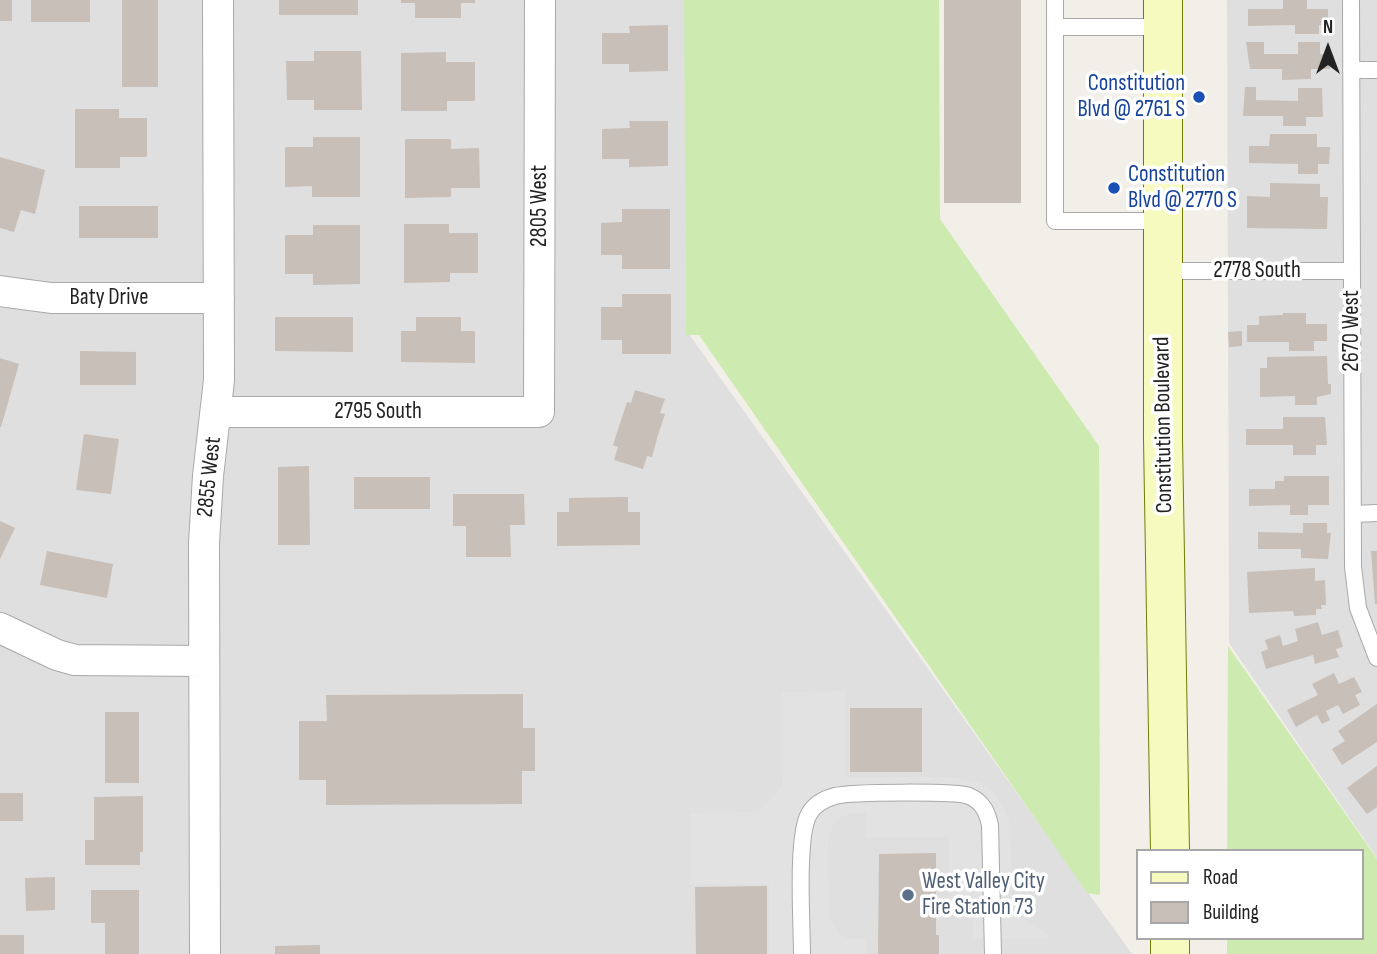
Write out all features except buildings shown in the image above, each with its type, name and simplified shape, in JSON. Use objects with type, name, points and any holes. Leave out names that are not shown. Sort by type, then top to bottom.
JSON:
[{"type":"street","name":"2855 West","points":[[205,954],[205,510],[217,412],[218,0]]},
{"type":"street","name":"2805 West","points":[[540,0],[540,412]]},
{"type":"street","name":"Constitution Boulevard","points":[[1163,13],[1163,439],[1170,849]]},
{"type":"street","name":"Baty Drive","points":[[0,291],[51,298],[219,298]]},
{"type":"street","name":"2795 South","points":[[217,412],[540,412]]},
{"type":"street","points":[[0,628],[57,655],[75,660],[204,662]]},
{"type":"lane","points":[[1055,0],[1055,220],[1163,221]]},
{"type":"lane","name":"2670 West","points":[[1351,0],[1354,587],[1365,628],[1377,658]]},
{"type":"lane","points":[[1055,27],[1163,13]]},
{"type":"lane","points":[[1351,70],[1377,70]]},
{"type":"lane","name":"2778 South","points":[[1163,271],[1352,271]]},
{"type":"lane","points":[[1353,514],[1377,513]]},
{"type":"lane","points":[[802,954],[802,835],[809,814],[815,806],[827,799],[846,794],[950,793],[969,796],[977,801],[984,807],[990,825],[992,954]]},
{"type":"shaded area","points":[[0,0],[685,0],[686,330],[1132,954],[0,954]]},
{"type":"shaded area","points":[[1227,0],[1377,0],[1377,858],[1229,643]]},
{"type":"shaded area","points":[[845,691],[845,777],[955,777],[981,783],[990,789],[1002,803],[1009,821],[1012,895],[1023,916],[1038,929],[1049,934],[1047,939],[973,939],[973,899],[949,899],[949,837],[865,837],[866,813],[841,817],[834,824],[828,838],[829,918],[840,935],[847,938],[866,938],[866,954],[769,954],[769,884],[690,884],[690,813],[757,812],[783,786],[782,692]]},
{"type":"green space","points":[[684,0],[939,0],[940,219],[1099,446],[1100,895],[1087,893],[699,335],[686,335]]},
{"type":"green space","points":[[1228,646],[1377,859],[1377,954],[1227,954],[1227,940],[1363,940],[1363,849],[1227,849]]},
{"type":"place","name":"Constitution Blvd @ 2761 S","points":[[1199,97]]},
{"type":"place","name":"Constitution Blvd @ 2770 S","points":[[1114,188]]},
{"type":"place","name":"West Valley City Fire Station 73","points":[[908,895]]}]
